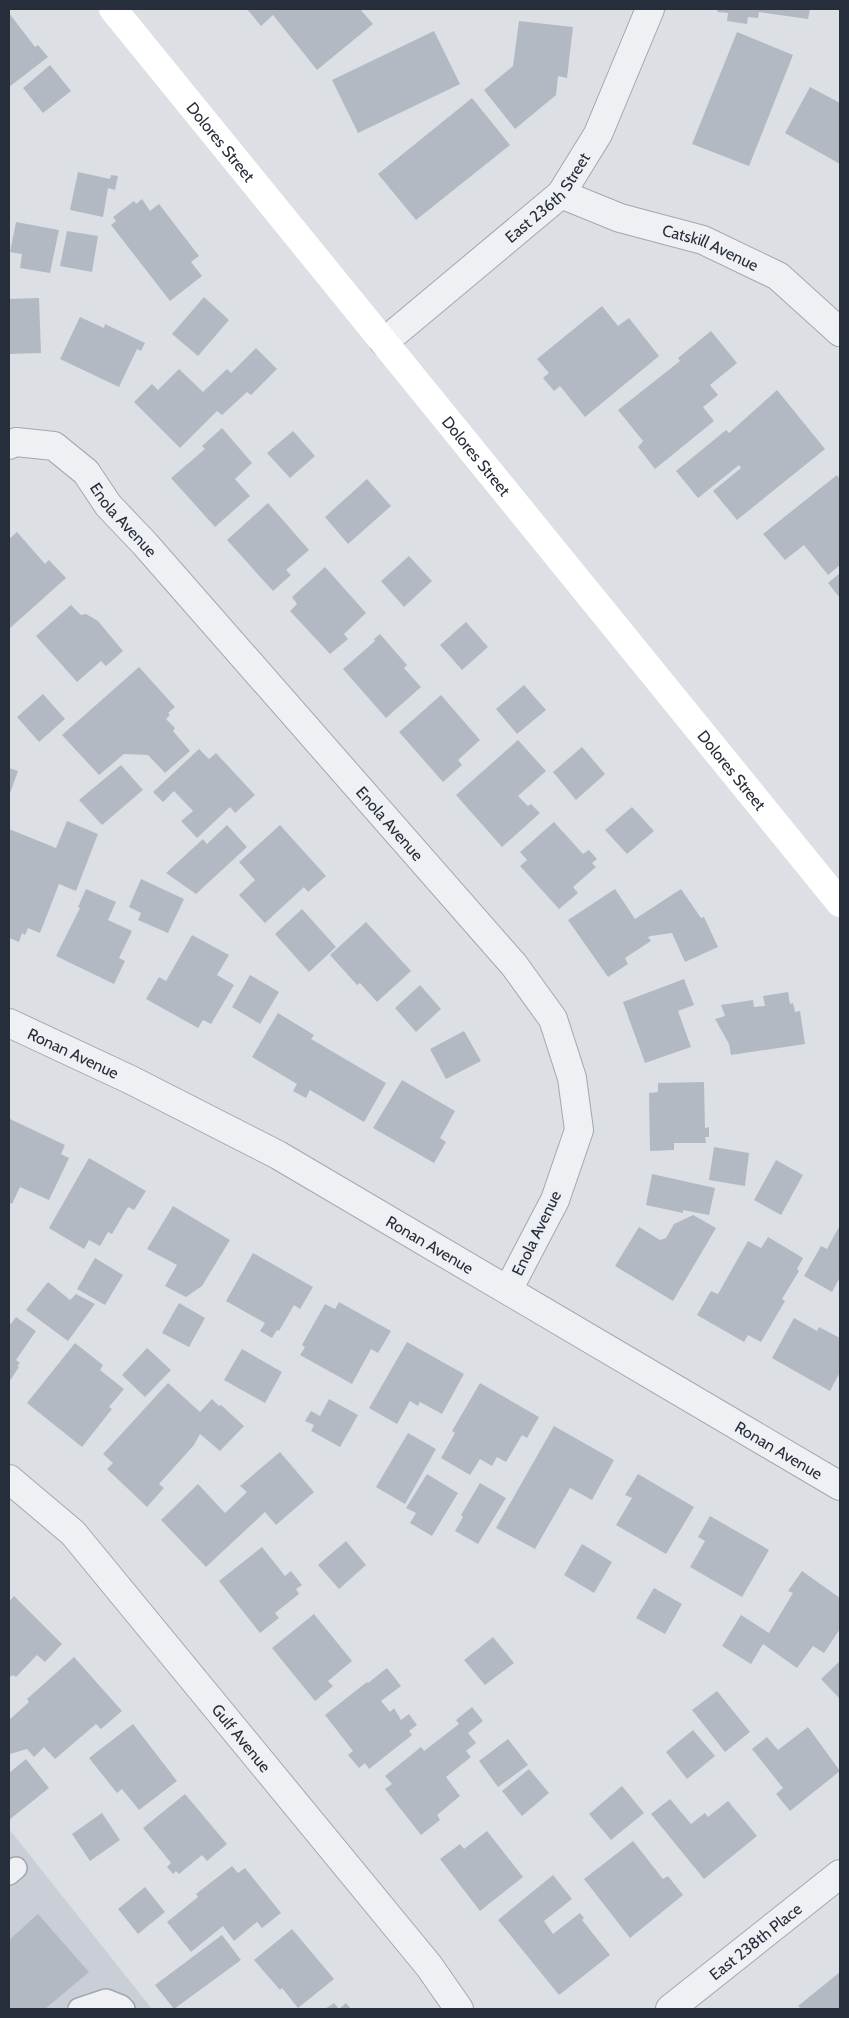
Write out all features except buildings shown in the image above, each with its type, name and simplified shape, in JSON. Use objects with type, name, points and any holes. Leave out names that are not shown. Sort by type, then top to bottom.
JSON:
[{"type":"street","name":"Dolores Street","points":[[113,9],[840,903]]},
{"type":"street","name":"East 236th Street","points":[[384,342],[560,194],[598,134],[650,9]]},
{"type":"street","name":"Catskill Avenue","points":[[560,194],[620,218],[703,240],[778,276],[840,332]]},
{"type":"street","name":"Enola Avenue","points":[[13,443],[54,446],[86,472],[108,505],[145,544],[514,965],[553,1019],[572,1078],[578,1130],[555,1200],[508,1290]]},
{"type":"street","name":"Ronan Avenue","points":[[9,1023],[132,1080],[278,1155],[840,1486]]},
{"type":"street","name":"Gulf Avenue","points":[[9,1479],[73,1533],[429,1966],[459,2009]]},
{"type":"street","name":"East 238th Place","points":[[670,2009],[840,1874]]},
{"type":"lane","points":[[79,2009],[106,2000],[124,2009]]},
{"type":"shaded area","points":[[9,1829],[152,2009],[9,2009]]}]
